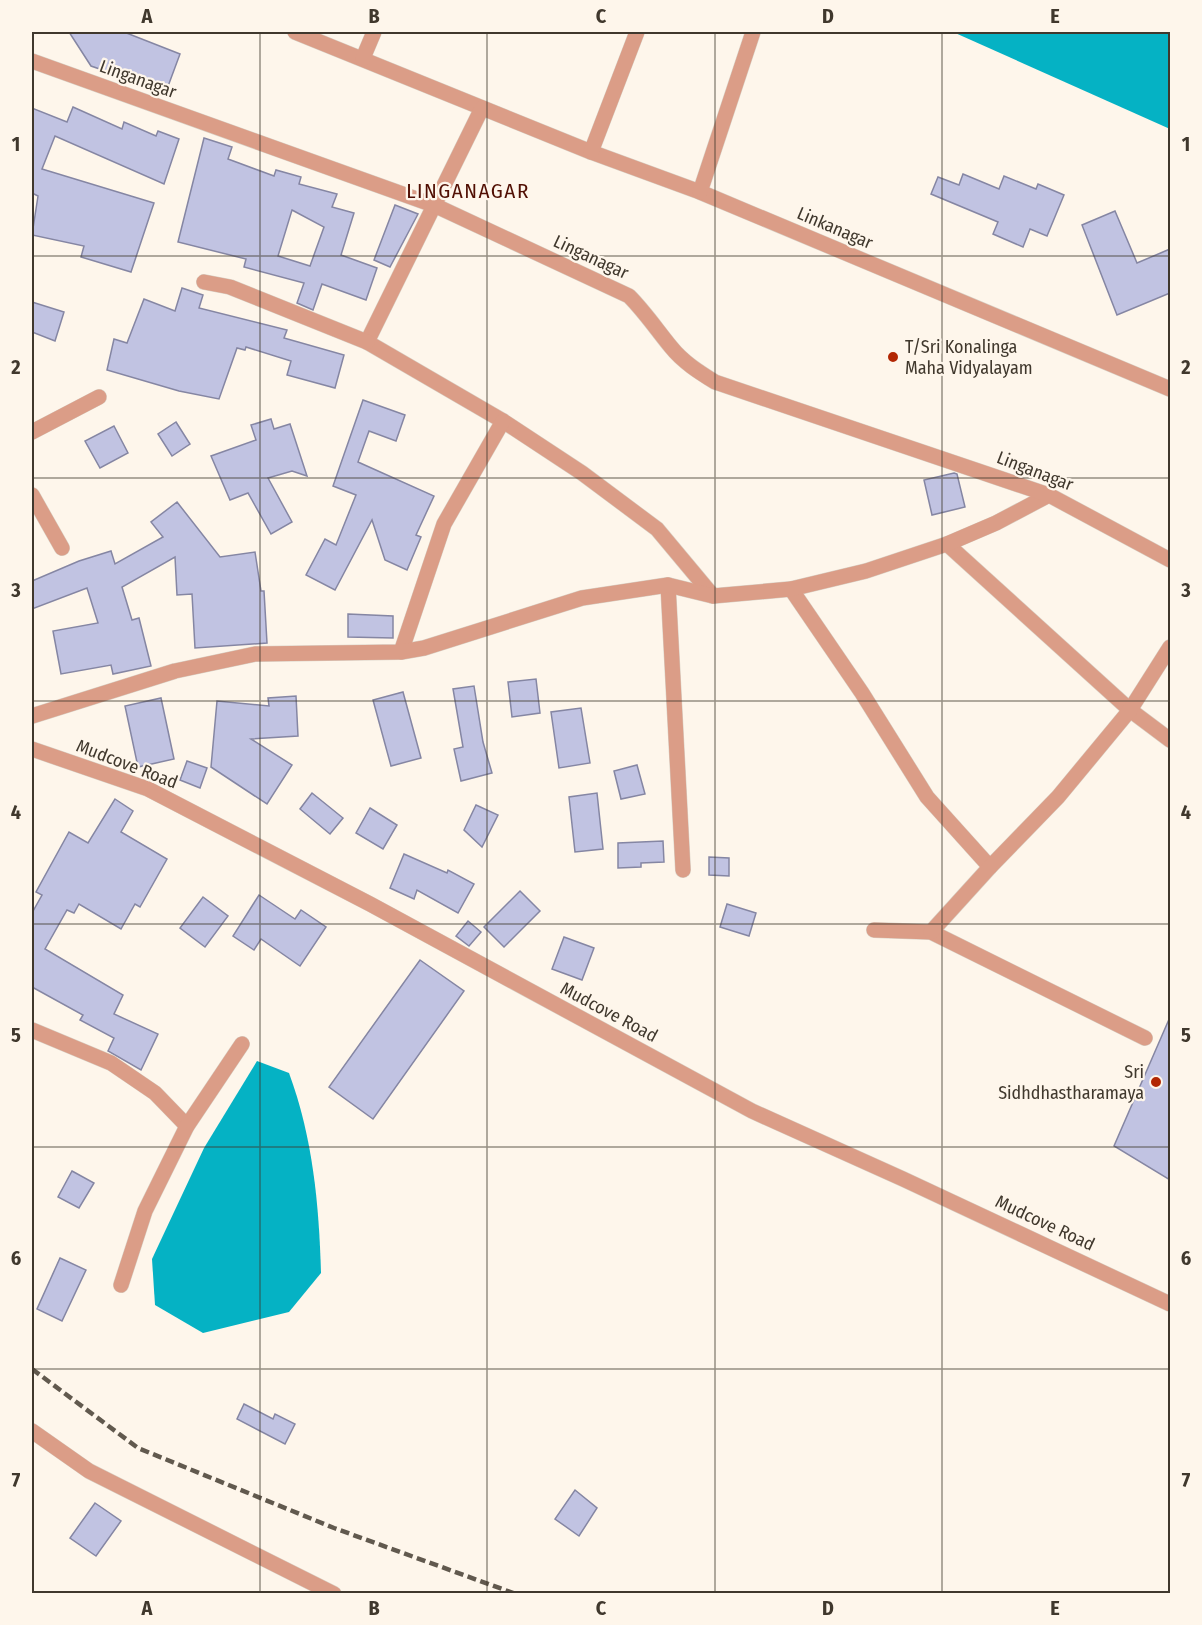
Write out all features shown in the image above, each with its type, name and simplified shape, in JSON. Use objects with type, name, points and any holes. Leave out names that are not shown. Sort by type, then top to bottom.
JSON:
[{"type":"street","name":"Linkanagar","points":[[295,32],[591,152],[700,192],[1170,390]]},
{"type":"street","points":[[363,58],[374,32]]},
{"type":"street","points":[[591,152],[637,32]]},
{"type":"street","points":[[700,192],[753,32]]},
{"type":"street","name":"Linganagar","points":[[32,61],[436,206],[629,297],[645,311],[672,349],[692,367],[715,382],[1049,495],[1170,560]]},
{"type":"street","points":[[367,342],[436,206],[482,108]]},
{"type":"street","points":[[204,282],[230,288],[367,342],[503,421],[582,473],[657,529],[713,596]]},
{"type":"street","points":[[32,432],[99,397]]},
{"type":"street","points":[[401,652],[444,524],[503,421]]},
{"type":"street","points":[[32,495],[62,548]]},
{"type":"street","points":[[32,716],[175,671],[255,654],[401,652],[424,648],[582,598],[668,585],[713,596],[791,589],[866,571],[947,544],[996,523],[1049,495]]},
{"type":"street","points":[[947,544],[1130,710],[1170,740]]},
{"type":"street","points":[[668,585],[683,870]]},
{"type":"street","points":[[791,589],[862,693],[927,797],[990,867]]},
{"type":"street","points":[[932,932],[990,867],[1058,797],[1130,710],[1170,647]]},
{"type":"street","name":"Mudcove Road","points":[[32,749],[148,789],[370,904],[752,1111],[1170,1304]]},
{"type":"street","points":[[874,930],[932,932],[1144,1038]]},
{"type":"street","points":[[32,1030],[111,1063],[155,1093],[188,1126]]},
{"type":"street","points":[[121,1285],[145,1211],[188,1126],[242,1044]]},
{"type":"street","points":[[32,1431],[89,1471],[334,1593]]},
{"type":"water","points":[[953,32],[1170,32],[1170,129]]},
{"type":"water","points":[[257,1061],[289,1073],[297,1097],[313,1172],[319,1222],[321,1273],[289,1312],[203,1333],[155,1305],[152,1259],[204,1148]]},
{"type":"building","points":[[69,32],[124,32],[180,54],[167,89],[127,74],[126,78],[91,66]]},
{"type":"building","points":[[73,107],[122,129],[124,122],[156,136],[158,131],[179,139],[164,184],[55,136],[42,169],[154,203],[131,272],[81,257],[84,246],[32,235],[38,196],[32,193],[32,108],[67,122]]},
{"type":"building","points":[[204,138],[232,147],[228,159],[274,176],[276,170],[301,177],[299,184],[337,194],[332,207],[354,213],[341,255],[377,268],[366,300],[322,284],[313,310],[297,303],[304,283],[244,267],[246,259],[178,242]],"holes":[[[292,210],[324,227],[310,266],[278,256]]]},
{"type":"building","points":[[963,174],[999,189],[1004,176],[1036,189],[1038,184],[1064,195],[1047,236],[1030,229],[1023,247],[993,234],[998,222],[931,194],[938,177],[959,185]]},
{"type":"building","points":[[395,205],[418,214],[390,267],[374,260]]},
{"type":"building","points":[[1115,211],[1137,263],[1170,249],[1170,293],[1117,315],[1082,225]]},
{"type":"building","points":[[182,288],[203,295],[199,308],[287,330],[284,338],[344,355],[335,388],[287,375],[291,361],[246,347],[245,350],[237,348],[219,399],[179,391],[107,370],[114,339],[127,343],[144,299],[175,311]]},
{"type":"building","points":[[32,302],[64,312],[55,341],[32,332]]},
{"type":"building","points":[[363,400],[405,415],[396,441],[369,431],[358,462],[434,496],[416,535],[421,537],[407,570],[385,560],[372,520],[335,590],[306,575],[325,539],[336,545],[356,495],[333,486]]},
{"type":"building","points":[[271,419],[274,429],[290,424],[307,476],[292,471],[268,478],[292,522],[271,534],[248,493],[230,500],[211,456],[256,440],[251,425]]},
{"type":"building","points":[[176,422],[190,444],[172,456],[158,434]]},
{"type":"building","points":[[114,426],[128,453],[100,468],[85,441]]},
{"type":"building","points":[[957,474],[965,507],[932,515],[924,480]]},
{"type":"building","points":[[177,502],[220,557],[255,552],[261,591],[264,591],[267,643],[195,648],[192,594],[177,595],[175,557],[122,587],[132,620],[139,618],[151,666],[113,674],[111,665],[61,674],[53,631],[98,623],[87,588],[32,609],[32,581],[79,561],[111,551],[115,564],[163,537],[151,522]]},
{"type":"building","points":[[348,614],[393,616],[393,638],[348,637]]},
{"type":"building","points":[[536,679],[540,713],[512,717],[508,682]]},
{"type":"building","points":[[474,686],[483,742],[492,773],[461,781],[454,749],[463,747],[453,689]]},
{"type":"building","points":[[403,692],[421,758],[391,766],[373,700]]},
{"type":"building","points":[[296,696],[298,736],[251,739],[292,765],[267,804],[211,767],[217,701],[269,706],[268,698]]},
{"type":"building","points":[[161,698],[174,759],[138,767],[125,706]]},
{"type":"building","points":[[581,708],[590,763],[559,768],[551,712]]},
{"type":"building","points":[[187,761],[207,768],[200,788],[180,780]]},
{"type":"building","points":[[637,765],[645,794],[621,799],[614,771]]},
{"type":"building","points":[[312,793],[343,818],[330,834],[300,809]]},
{"type":"building","points":[[597,793],[603,849],[575,852],[569,797]]},
{"type":"building","points":[[115,799],[133,811],[121,832],[167,859],[140,907],[135,904],[121,929],[79,904],[74,913],[67,910],[45,949],[123,995],[114,1014],[158,1034],[141,1070],[108,1051],[114,1038],[80,1020],[83,1015],[32,987],[32,913],[42,895],[36,892],[69,832],[88,843]]},
{"type":"building","points":[[476,805],[498,815],[482,847],[464,830]]},
{"type":"building","points":[[370,808],[397,825],[383,849],[356,833]]},
{"type":"building","points":[[663,841],[664,862],[641,863],[641,867],[618,868],[618,843]]},
{"type":"building","points":[[404,854],[447,873],[448,870],[474,884],[458,913],[417,890],[414,899],[390,888]]},
{"type":"building","points":[[709,857],[729,858],[729,876],[709,875]]},
{"type":"building","points":[[520,891],[540,911],[504,947],[484,927]]},
{"type":"building","points":[[259,895],[295,919],[301,910],[326,927],[300,966],[261,939],[254,950],[233,936]]},
{"type":"building","points":[[203,897],[228,916],[205,947],[180,928]]},
{"type":"building","points":[[727,904],[756,913],[749,936],[720,927]]},
{"type":"building","points":[[468,921],[481,932],[469,946],[456,936]]},
{"type":"building","points":[[564,937],[594,948],[582,980],[552,969]]},
{"type":"building","points":[[420,960],[464,991],[373,1119],[329,1087]]},
{"type":"building","name":"Sri Sidhdhastharamaya","points":[[1170,1017],[1170,1180],[1114,1146]]},
{"type":"building","points":[[72,1171],[94,1183],[79,1208],[58,1197]]},
{"type":"building","points":[[60,1258],[86,1270],[62,1321],[37,1309]]},
{"type":"building","points":[[244,1404],[273,1419],[275,1414],[295,1424],[285,1444],[237,1419]]},
{"type":"building","points":[[575,1490],[597,1508],[579,1536],[555,1519]]},
{"type":"building","points":[[95,1503],[121,1521],[96,1556],[70,1538]]},
{"type":"railway","points":[[32,1369],[138,1448],[334,1528],[516,1594]]},
{"type":"place","name":"T/Sri Konalinga Maha Vidyalayam","points":[[893,357]]},
{"type":"place","name":"Sri Sidhdhastharamaya","points":[[1156,1082]]},
{"type":"district","name":"LINGANAGAR","points":[[468,191]]}]
